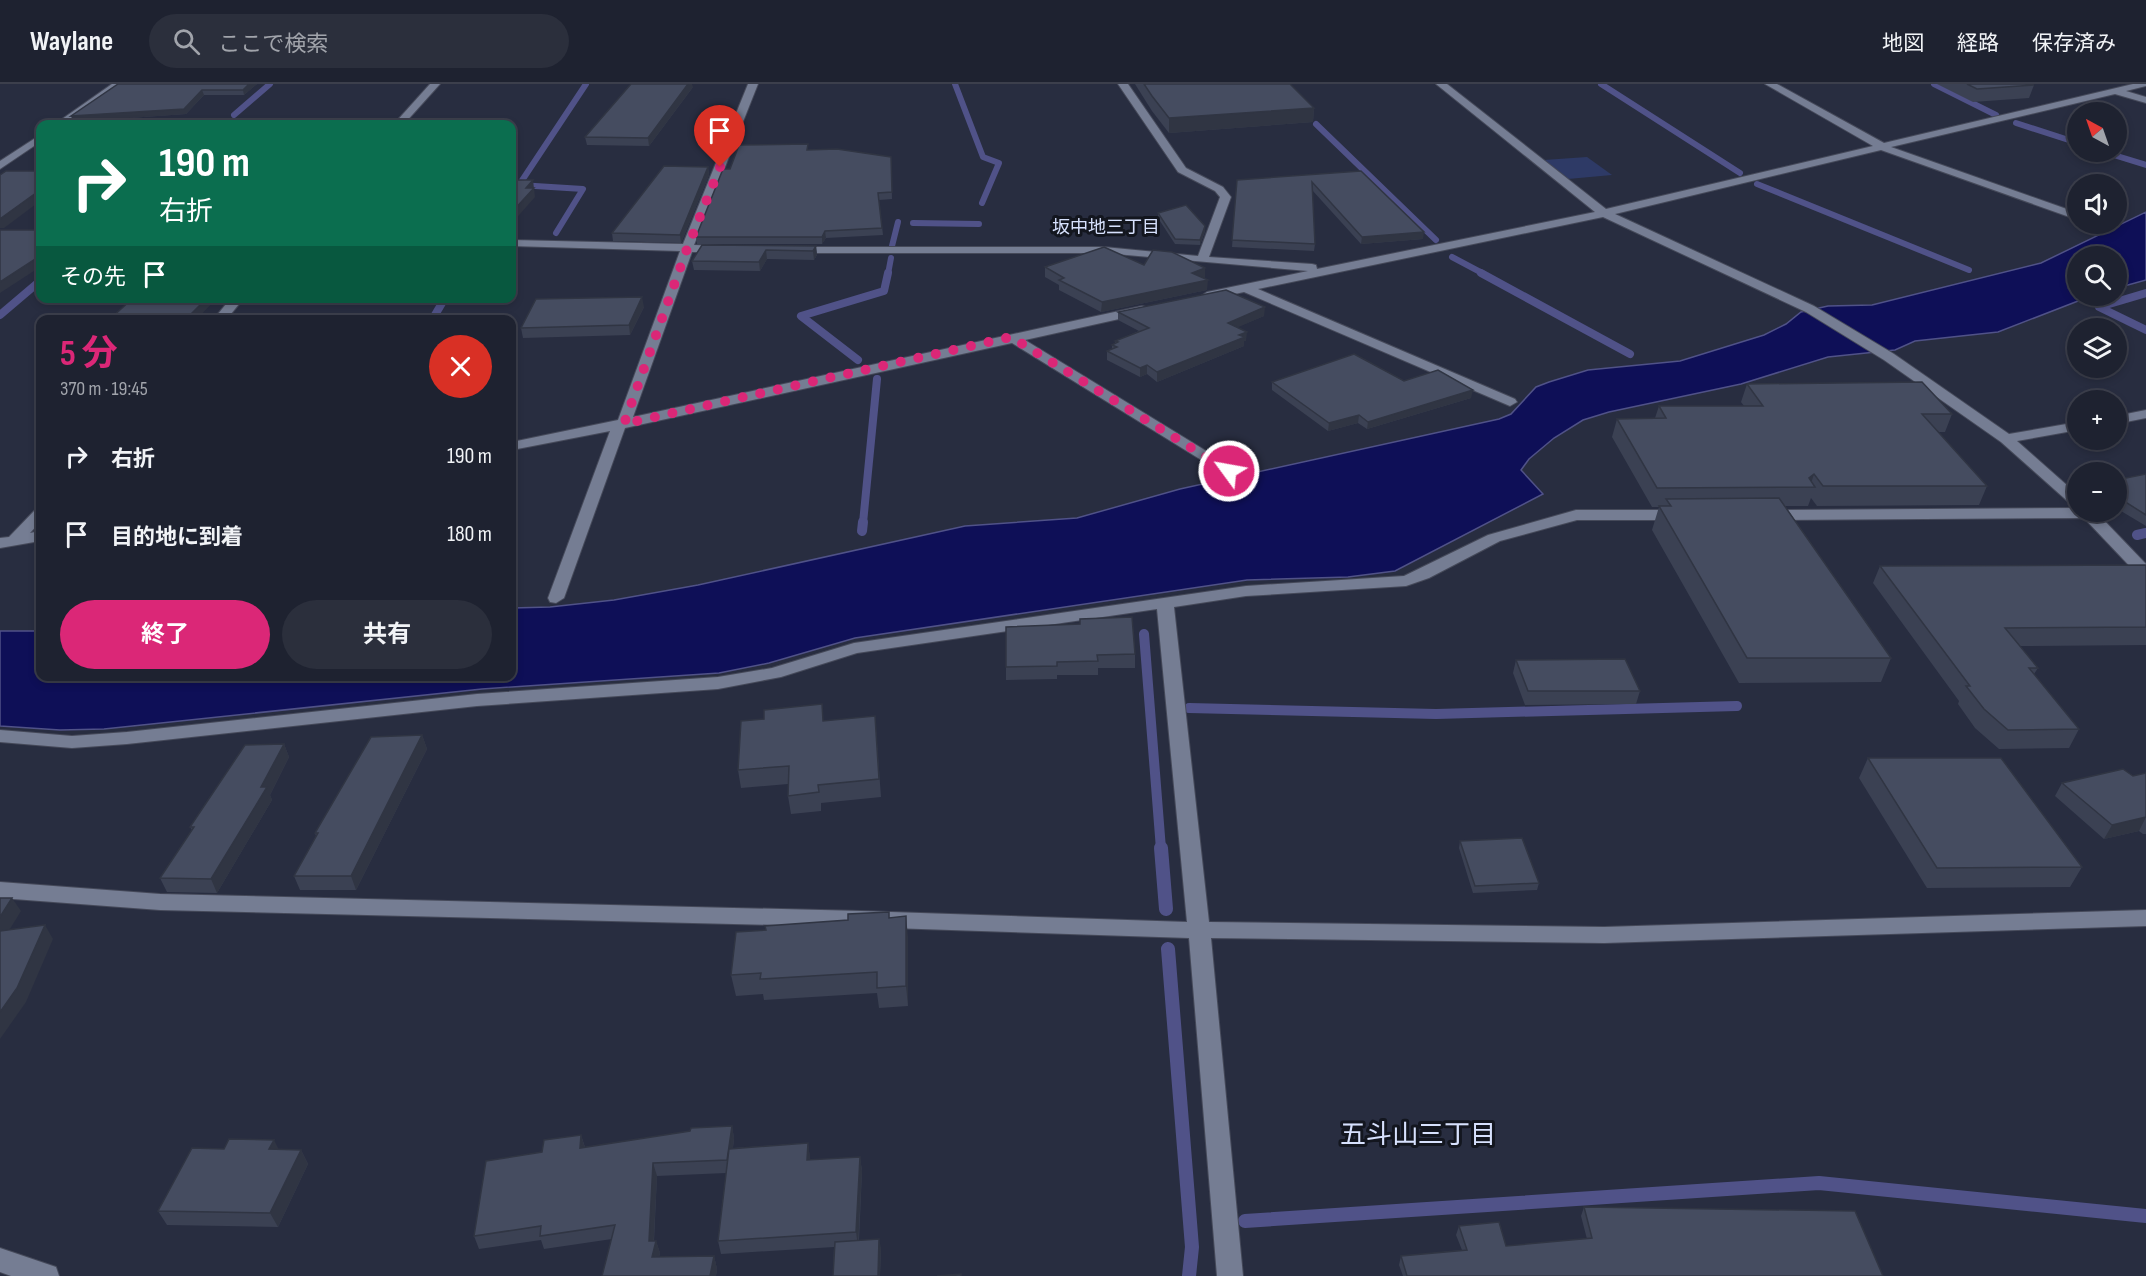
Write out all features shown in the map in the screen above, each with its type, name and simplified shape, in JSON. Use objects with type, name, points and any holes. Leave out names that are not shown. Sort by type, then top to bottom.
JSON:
[{"type":"street","points":[[66,120],[118,84]]},
{"type":"street","points":[[403,120],[435,84]]},
{"type":"street","points":[[556,598],[687,249],[753,84]]},
{"type":"street","points":[[1122,84],[1182,170],[1219,189],[1226,197],[1202,260]]},
{"type":"street","points":[[1441,84],[1604,213],[1810,309],[1889,357],[2006,439],[2067,494]]},
{"type":"street","points":[[1770,84],[1883,147],[2067,213]]},
{"type":"street","points":[[2097,84],[2146,100]]},
{"type":"street","points":[[1198,298],[1604,213],[2144,84]]},
{"type":"street","points":[[0,166],[36,141]]},
{"type":"street","points":[[516,243],[732,249]]},
{"type":"street","points":[[778,250],[1104,249],[1326,270]]},
{"type":"street","points":[[1245,288],[1509,402]]},
{"type":"street","points":[[223,315],[234,303]]},
{"type":"street","points":[[516,445],[622,425],[1011,337],[1151,308]]},
{"type":"street","points":[[1011,337],[1229,471]]},
{"type":"street","points":[[2127,418],[2146,414]]},
{"type":"street","points":[[2006,439],[2067,428]]},
{"type":"street","points":[[1755,515],[2067,509]]},
{"type":"street","points":[[0,736],[72,742],[128,738],[466,701],[718,683],[775,673],[854,648],[1246,591],[1406,581],[1423,575],[1494,538],[1576,515],[1695,515]]},
{"type":"street","points":[[8,542],[36,517]]},
{"type":"street","points":[[2096,522],[2146,574]]},
{"type":"street","points":[[8,542],[36,537]]},
{"type":"street","points":[[1165,603],[1199,930],[1230,1276]]},
{"type":"street","points":[[0,890],[159,902],[861,919],[1199,930],[1604,935],[2146,918]]},
{"type":"street","points":[[0,1260],[46,1276]]},
{"type":"shaded area","points":[[1587,157],[1612,175],[1568,179],[1544,160]]},
{"type":"shaded area","points":[[2146,212],[2146,280],[2127,285],[2127,246],[2076,246],[2101,234],[2127,234],[2127,221]]},
{"type":"shaded area","points":[[2067,250],[2067,305],[1998,332],[1915,341],[1895,350],[1828,357],[1741,384],[1609,412],[1583,420],[1554,438],[1529,459],[1521,470],[1543,494],[1395,571],[1348,577],[1247,580],[855,638],[769,663],[719,673],[482,689],[104,729],[60,730],[0,726],[0,631],[36,631],[36,681],[516,681],[516,608],[550,607],[614,600],[698,585],[965,526],[1077,518],[1180,489],[1499,419],[1511,414],[1536,387],[1588,370],[1680,361],[1764,335],[1786,324],[1801,312],[1828,306],[1872,305],[2041,263]]},
{"type":"building","points":[[118,84],[249,84],[243,90],[202,90],[184,109],[71,116]]},
{"type":"building","points":[[631,84],[688,84],[648,138],[585,137]]},
{"type":"building","points":[[1144,84],[1290,84],[1314,108],[1169,118]]},
{"type":"building","points":[[1967,84],[2031,84],[2034,85],[1977,89]]},
{"type":"building","points":[[808,144],[807,150],[837,149],[891,157],[892,192],[878,193],[882,228],[825,231],[822,237],[696,237],[723,169],[730,169],[739,145]]},
{"type":"building","points":[[664,166],[708,167],[680,235],[612,233]]},
{"type":"building","points":[[6,171],[36,171],[36,193],[0,219],[0,175]]},
{"type":"building","points":[[1361,171],[1424,232],[1362,237],[1312,182],[1315,244],[1232,240],[1237,180]]},
{"type":"building","points":[[516,180],[533,180],[526,188],[534,188],[516,208]]},
{"type":"building","points":[[1186,205],[1205,226],[1200,240],[1175,239],[1158,213]]},
{"type":"building","points":[[0,230],[36,230],[36,259],[0,282]]},
{"type":"building","points":[[702,245],[816,246],[813,251],[766,250],[759,262],[692,261]]},
{"type":"building","points":[[1104,247],[1144,265],[1153,250],[1172,252],[1205,268],[1192,273],[1208,280],[1102,302],[1059,280],[1064,278],[1045,267]]},
{"type":"building","points":[[1226,290],[1265,307],[1228,323],[1247,332],[1239,335],[1245,337],[1157,372],[1147,365],[1140,368],[1107,351],[1117,347],[1112,345],[1118,342],[1115,341],[1149,328],[1118,312]]},
{"type":"building","points":[[642,297],[629,325],[521,328],[536,299]]},
{"type":"building","points":[[128,303],[202,303],[190,315],[114,315]]},
{"type":"building","points":[[1354,354],[1404,381],[1438,370],[1473,390],[1368,422],[1359,415],[1329,423],[1272,382]]},
{"type":"building","points":[[1922,382],[1952,414],[1922,414],[1987,486],[1823,486],[1814,474],[1809,478],[1815,487],[1657,488],[1617,419],[1666,418],[1659,406],[1763,406],[1747,384]]},
{"type":"building","points":[[2146,474],[2146,515],[2127,503],[2127,478]]},
{"type":"building","points":[[1779,498],[1891,658],[1747,658],[1659,506],[1671,506],[1666,499]]},
{"type":"building","points":[[2146,565],[2146,627],[2005,628],[2038,668],[2029,668],[2079,729],[2008,730],[1984,709],[1966,686],[1970,686],[1880,566]]},
{"type":"building","points":[[1132,617],[1135,654],[1097,655],[1098,661],[1057,662],[1057,666],[1006,667],[1006,627],[1080,624],[1080,619]]},
{"type":"building","points":[[1625,659],[1640,691],[1528,691],[1516,660]]},
{"type":"building","points":[[822,704],[823,721],[875,716],[879,779],[818,785],[819,792],[788,796],[789,766],[738,770],[741,721],[764,719],[764,710]]},
{"type":"building","points":[[422,735],[351,876],[294,876],[318,833],[315,833],[371,737]]},
{"type":"building","points":[[284,744],[261,787],[267,787],[211,879],[160,878],[194,827],[190,827],[245,745]]},
{"type":"building","points":[[1868,758],[2001,758],[2082,867],[1937,868]]},
{"type":"building","points":[[2123,769],[2133,776],[2146,773],[2146,817],[2112,825],[2062,783]]},
{"type":"building","points":[[1522,838],[1539,883],[1475,886],[1460,841]]},
{"type":"building","points":[[0,898],[12,898],[0,917]]},
{"type":"building","points":[[889,912],[889,918],[906,916],[906,986],[877,988],[877,972],[760,979],[761,973],[731,975],[736,932],[766,930],[765,926],[848,920],[848,914]]},
{"type":"building","points":[[45,925],[17,988],[0,1012],[0,931]]},
{"type":"building","points":[[732,1126],[727,1160],[653,1163],[649,1241],[656,1241],[652,1257],[714,1256],[710,1276],[602,1276],[615,1225],[540,1236],[541,1226],[474,1236],[486,1161],[542,1152],[544,1140],[581,1135],[580,1148],[690,1131],[691,1128]]},
{"type":"building","points":[[229,1139],[274,1140],[269,1149],[301,1150],[270,1213],[158,1211],[192,1148],[224,1149]]},
{"type":"building","points":[[808,1143],[807,1160],[860,1157],[856,1232],[718,1241],[729,1149]]},
{"type":"building","points":[[1584,1207],[1855,1211],[1883,1276],[1407,1276],[1401,1256],[1467,1250],[1459,1226],[1499,1222],[1506,1246],[1592,1238]]},
{"type":"building","points":[[879,1239],[878,1276],[833,1276],[835,1242]]},
{"type":"building","points":[[961,1274],[961,1276],[937,1276]]},
{"type":"waterway","points":[[234,115],[270,84]]},
{"type":"waterway","points":[[556,233],[583,189],[519,185],[586,84]]},
{"type":"waterway","points":[[955,84],[983,157],[999,163],[982,203]]},
{"type":"waterway","points":[[1601,84],[1740,173]]},
{"type":"waterway","points":[[1934,84],[1996,115]]},
{"type":"waterway","points":[[2016,123],[2067,139]]},
{"type":"waterway","points":[[1316,124],[1436,240]]},
{"type":"waterway","points":[[2127,159],[2146,165]]},
{"type":"waterway","points":[[1757,184],[1969,270]]},
{"type":"waterway","points":[[892,246],[898,222]]},
{"type":"waterway","points":[[913,223],[979,224]]},
{"type":"waterway","points":[[1452,257],[1484,274]]},
{"type":"waterway","points":[[888,274],[891,258]]},
{"type":"waterway","points":[[858,360],[801,316],[884,291],[888,273]]},
{"type":"waterway","points":[[1481,273],[1630,354]]},
{"type":"waterway","points":[[0,315],[36,284]]},
{"type":"waterway","points":[[2146,293],[2099,307],[2146,330]]},
{"type":"waterway","points":[[435,315],[442,303]]},
{"type":"waterway","points":[[863,523],[877,379]]},
{"type":"waterway","points":[[862,531],[863,522]]},
{"type":"waterway","points":[[2137,535],[2146,533]]},
{"type":"waterway","points":[[1144,634],[1161,849]]},
{"type":"waterway","points":[[1189,708],[1436,714],[1737,706]]},
{"type":"waterway","points":[[1161,848],[1166,909]]},
{"type":"waterway","points":[[1168,949],[1192,1247],[1189,1276]]},
{"type":"waterway","points":[[1245,1221],[1819,1183],[2146,1216]]},
{"type":"district","name":"坂中地三丁目","points":[[1106,227]]},
{"type":"district","name":"五斗山三丁目","points":[[1418,1134]]},
{"type":"route","points":[[720,167],[687,249],[624,424],[735,401],[1011,337],[1229,471]]}]
